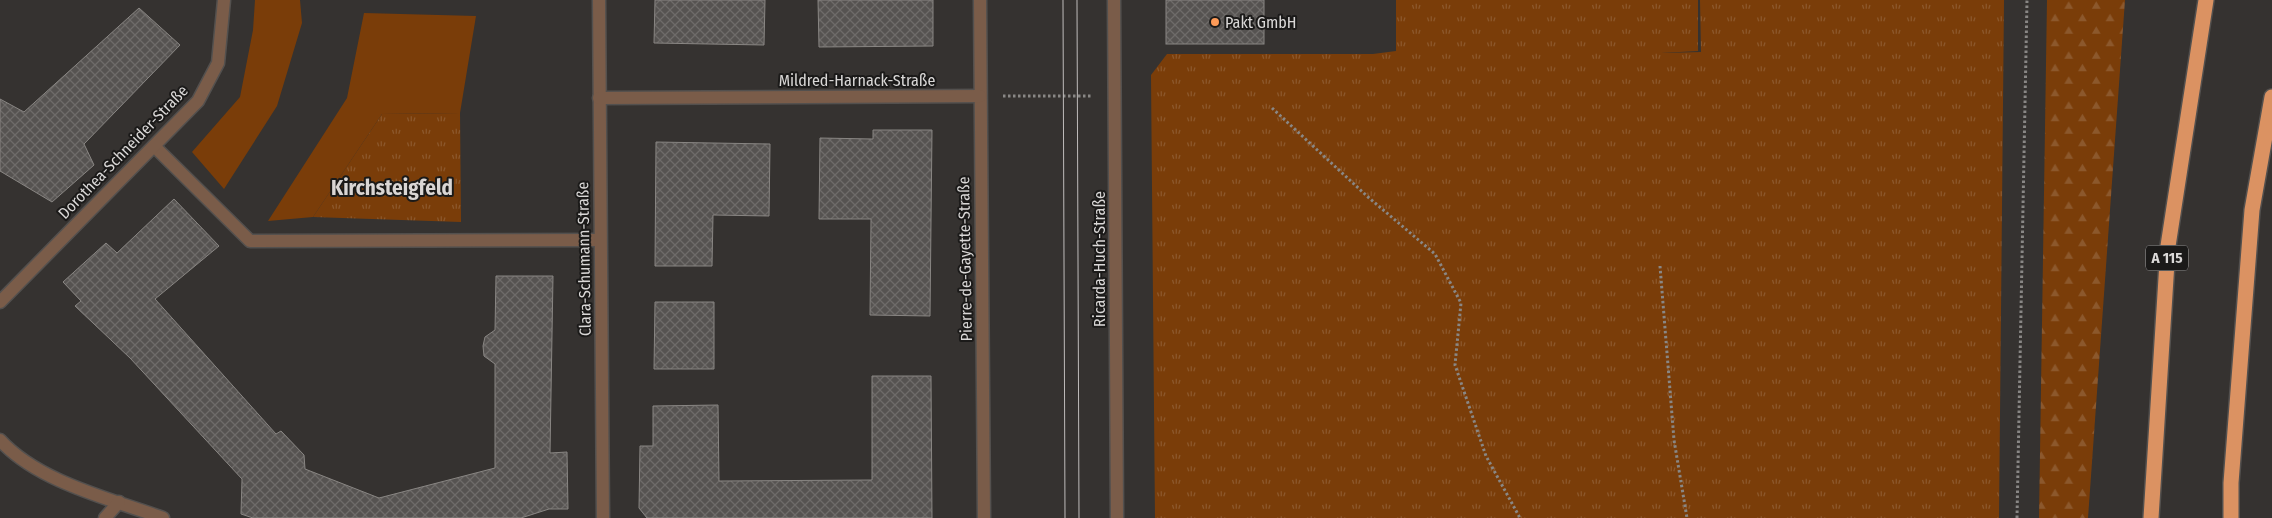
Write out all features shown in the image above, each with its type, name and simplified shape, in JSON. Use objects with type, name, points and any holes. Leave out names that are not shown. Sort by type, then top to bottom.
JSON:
[{"type":"highway","name":"A 115","points":[[2151,518],[2168,246],[2206,0]]},
{"type":"highway","points":[[2231,518],[2231,483],[2252,210],[2272,97]]},
{"type":"street","name":"Dorothea-Schneider-Straße","points":[[0,302],[198,101],[218,64],[224,0]]},
{"type":"street","name":"Clara-Schumann-Straße","points":[[599,0],[599,240],[603,518]]},
{"type":"street","name":"Pierre-de-Gayette-Straße","points":[[980,0],[984,518]]},
{"type":"street","name":"Ricarda-Huch-Straße","points":[[1114,0],[1117,518]]},
{"type":"street","name":"Mildred-Harnack-Straße","points":[[599,98],[980,96]]},
{"type":"street","points":[[154,146],[250,241],[599,240]]},
{"type":"street","points":[[0,440],[26,462],[49,476],[163,518]]},
{"type":"street","points":[[105,518],[119,502]]},
{"type":"path","points":[[2017,518],[2027,0]]},
{"type":"path","points":[[980,96],[1115,96]]},
{"type":"path","points":[[1272,108],[1368,197],[1435,254],[1461,303],[1455,365],[1486,456],[1520,518]]},
{"type":"path","points":[[1660,266],[1674,440],[1687,518]]},
{"type":"green space","points":[[255,0],[300,0],[302,23],[277,106],[224,189],[192,152],[240,97],[253,30]]},
{"type":"green space","points":[[1396,0],[1698,0],[1698,51],[1661,53],[1701,52],[1700,0],[2004,0],[1999,518],[1155,518],[1151,75],[1167,54],[1373,54],[1396,51]]},
{"type":"green space","points":[[2047,0],[2125,0],[2088,518],[2039,518]]},
{"type":"green space","points":[[364,13],[476,16],[460,113],[382,114],[313,217],[268,221],[347,98]]},
{"type":"green space","points":[[460,113],[461,222],[313,217],[382,114]]},
{"type":"building","points":[[655,0],[765,0],[764,45],[654,43]]},
{"type":"building","points":[[818,0],[933,0],[933,46],[819,47]]},
{"type":"building","name":"Pakt GmbH","points":[[1166,0],[1264,0],[1264,44],[1166,44]]},
{"type":"building","points":[[139,8],[180,45],[84,144],[94,165],[52,202],[0,171],[0,99],[24,112]]},
{"type":"building","points":[[873,130],[932,130],[930,316],[870,315],[871,219],[819,219],[820,138],[873,139]]},
{"type":"building","points":[[656,142],[770,144],[769,216],[713,215],[712,266],[655,266]]},
{"type":"building","points":[[174,199],[219,246],[155,299],[276,434],[281,431],[304,455],[305,469],[379,498],[495,468],[495,364],[484,356],[483,346],[485,337],[495,330],[496,276],[553,276],[550,453],[567,452],[568,509],[549,509],[521,518],[253,518],[241,514],[242,479],[130,358],[75,306],[81,301],[63,282],[106,243],[117,253]]},
{"type":"building","points":[[655,302],[714,302],[714,369],[654,369]]},
{"type":"building","points":[[872,376],[931,376],[932,518],[647,518],[639,508],[640,446],[653,446],[653,406],[718,405],[719,481],[872,480]]},
{"type":"tram line","points":[[1063,0],[1065,518]]},
{"type":"tram line","points":[[1077,0],[1079,518]]},
{"type":"place","name":"Pakt GmbH","points":[[1215,22]]},
{"type":"district","name":"Kirchsteigfeld","points":[[392,188]]}]
